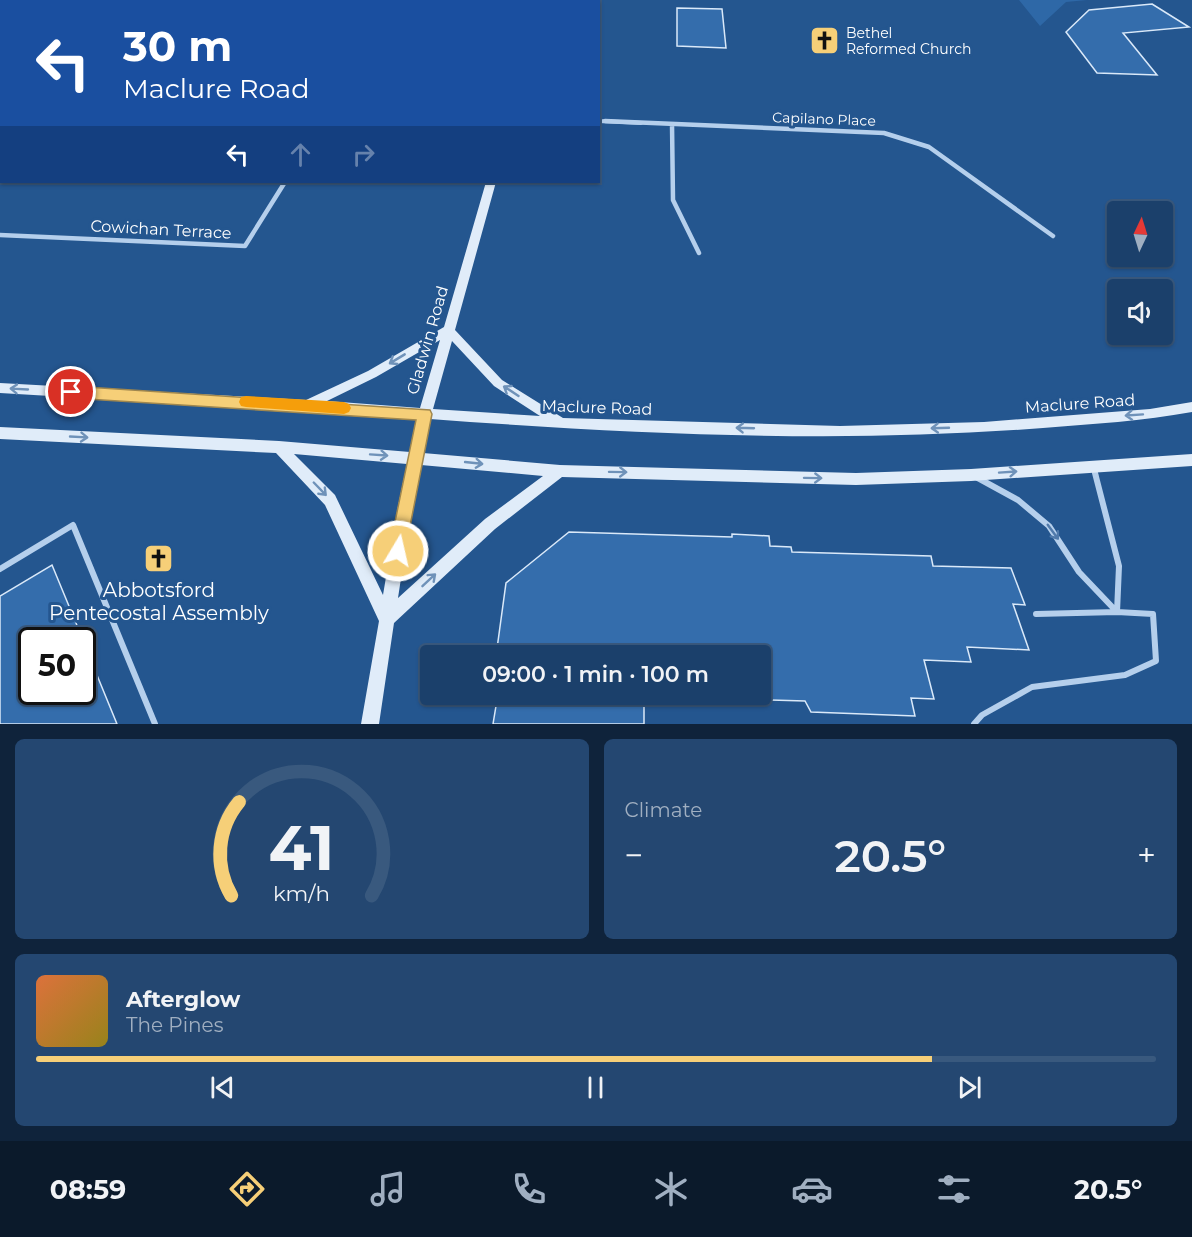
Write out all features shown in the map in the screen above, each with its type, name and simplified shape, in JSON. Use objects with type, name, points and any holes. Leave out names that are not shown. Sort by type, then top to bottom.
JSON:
[{"type":"main road","name":"Gladwin Road","points":[[370,724],[424,414],[491,183]]},
{"type":"main road","points":[[308,405],[372,374],[448,330],[498,382],[560,423]]},
{"type":"main road","name":"Maclure Road","points":[[0,388],[308,405],[560,423],[852,431],[984,427],[1150,414],[1192,407]]},
{"type":"main road","points":[[0,433],[279,447],[560,471],[856,479],[971,475],[1192,460]]},
{"type":"main road","points":[[279,447],[330,500],[387,619],[490,524],[560,471]]},
{"type":"street","name":"Capilano Place","points":[[600,121],[885,133],[929,147],[1053,236]]},
{"type":"street","points":[[672,124],[673,200],[699,253]]},
{"type":"street","name":"Cowichan Terrace","points":[[0,235],[245,246],[284,183]]},
{"type":"lane","points":[[1094,466],[1119,566],[1117,612]]},
{"type":"lane","points":[[971,475],[1018,500],[1049,526],[1079,572],[1117,612]]},
{"type":"lane","points":[[0,569],[73,525],[155,724]]},
{"type":"lane","points":[[974,724],[982,715],[1032,687],[1125,675],[1156,661],[1153,614],[1117,612],[1036,614]]},
{"type":"shaded area","points":[[1019,0],[1087,0],[1066,2],[1040,26]]},
{"type":"building","points":[[1152,4],[1189,27],[1123,33],[1157,75],[1097,73],[1066,32],[1089,10]]},
{"type":"building","points":[[677,8],[722,9],[726,48],[677,46]]},
{"type":"building","points":[[569,532],[769,536],[770,546],[791,547],[792,552],[931,556],[933,566],[1011,568],[1025,605],[1013,604],[1029,650],[967,647],[971,662],[924,660],[934,699],[911,698],[915,716],[811,712],[805,701],[771,700],[771,645],[498,645],[506,583]]},
{"type":"building","points":[[52,565],[78,627],[18,627],[18,705],[96,705],[96,673],[117,724],[0,724],[0,596]]},
{"type":"building","points":[[496,705],[644,705],[644,724],[493,724]]},
{"type":"slow traffic","points":[[246,402],[344,408]]},
{"type":"place","name":"Bethel Reformed Church","points":[[825,41]]},
{"type":"place","name":"Abbotsford Pentecostal Assembly","points":[[159,559]]},
{"type":"route","points":[[71,392],[424,414],[398,551]]}]
